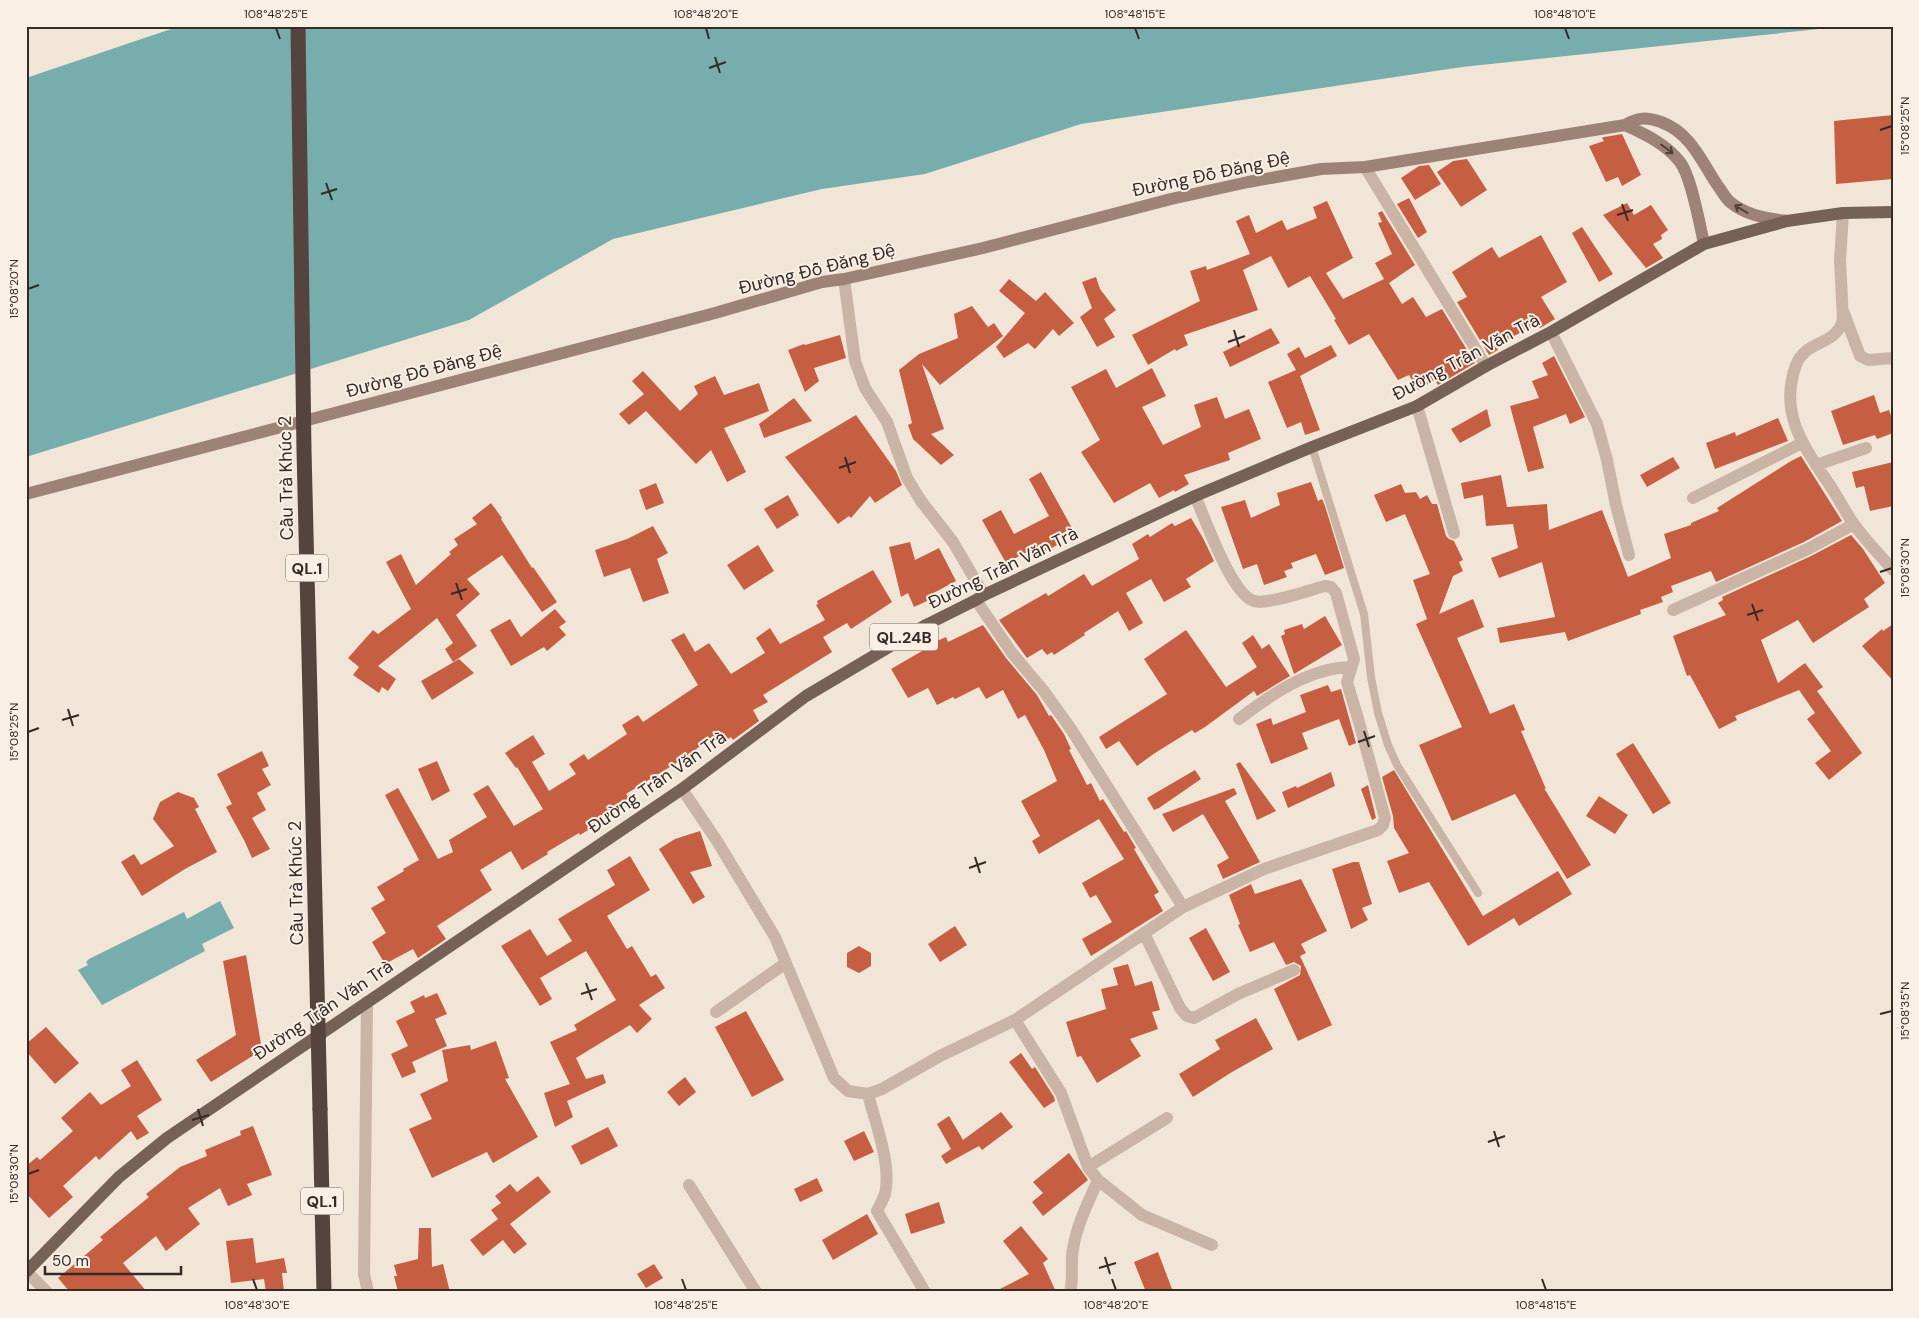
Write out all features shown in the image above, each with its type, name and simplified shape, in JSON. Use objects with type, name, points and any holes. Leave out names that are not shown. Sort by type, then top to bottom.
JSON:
[{"type":"highway","name":"Cầu Trà Khúc 2","points":[[298,26],[304,450],[324,1292]]},
{"type":"main road","name":"Đường Trần Văn Trà","points":[[26,1272],[119,1177],[167,1138],[682,789],[806,696],[926,625],[980,597],[1195,496],[1417,406],[1486,366],[1552,332],[1704,244],[1787,221],[1842,213],[1893,212]]},
{"type":"street","name":"Đường Đỗ Đăng Đệ","points":[[26,494],[715,313],[822,282],[844,279],[982,248],[1171,199],[1321,169],[1365,167],[1625,125],[1635,119],[1648,117],[1668,124],[1682,133],[1695,148],[1728,200],[1743,212],[1787,221]]},
{"type":"street","points":[[1625,125],[1650,136],[1671,151],[1681,163],[1688,181],[1704,244]]},
{"type":"street","points":[[1365,167],[1486,366]]},
{"type":"street","points":[[1842,213],[1840,261],[1842,310],[1840,329],[1834,336],[1817,344],[1800,356],[1789,396],[1794,425],[1802,443],[1854,524],[1893,570]]},
{"type":"street","points":[[844,279],[855,361],[866,388],[887,422],[907,478],[921,501],[953,542],[980,597],[1012,653],[1043,690],[1071,730],[1183,907]]},
{"type":"street","points":[[1842,310],[1860,356],[1868,360],[1893,358]]},
{"type":"street","points":[[1552,332],[1597,424],[1629,555]]},
{"type":"street","points":[[1417,406],[1454,533]]},
{"type":"street","points":[[1694,498],[1802,443]]},
{"type":"street","points":[[1816,465],[1866,448]]},
{"type":"street","points":[[682,789],[717,841],[775,937],[834,1078],[848,1092],[868,1094],[940,1056],[1015,1020],[1183,907],[1264,869],[1378,830],[1383,825],[1385,818],[1347,682],[1354,660],[1336,593],[1331,587],[1325,586],[1267,602],[1253,601],[1241,591],[1224,565],[1195,496]]},
{"type":"street","points":[[1673,610],[1808,549],[1854,524]]},
{"type":"street","points":[[1239,719],[1269,696],[1321,671],[1334,667],[1352,667]]},
{"type":"street","points":[[1144,933],[1180,1008],[1188,1016],[1194,1018],[1238,994],[1294,970]]},
{"type":"street","points":[[716,1012],[786,963]]},
{"type":"street","points":[[367,1002],[364,1274],[368,1292]]},
{"type":"street","points":[[1015,1020],[1061,1093],[1088,1167],[1098,1180],[1142,1215],[1212,1245]]},
{"type":"street","points":[[868,1094],[886,1171],[885,1193],[877,1212],[925,1292]]},
{"type":"street","points":[[1088,1167],[1167,1118]]},
{"type":"street","points":[[1070,1292],[1073,1284],[1072,1252],[1077,1227],[1098,1180]]},
{"type":"street","points":[[689,1184],[756,1292]]},
{"type":"street","points":[[26,1272],[47,1292]]},
{"type":"lane","points":[[1312,447],[1364,614],[1371,676],[1378,713],[1388,745],[1478,892]]},
{"type":"water","points":[[180,26],[1847,26],[1462,67],[1081,124],[925,174],[822,189],[613,239],[469,320],[26,457],[26,78]]},
{"type":"water","points":[[220,901],[234,928],[202,944],[205,951],[102,1005],[78,970],[88,965],[86,962],[89,959],[184,912],[187,919]]},
{"type":"building","points":[[1893,115],[1893,179],[1836,184],[1834,121]]},
{"type":"building","points":[[1622,134],[1641,175],[1622,186],[1618,177],[1606,182],[1589,146],[1604,141],[1602,138],[1604,137]]},
{"type":"building","points":[[1467,159],[1487,190],[1461,207],[1437,172],[1453,161]]},
{"type":"building","points":[[1429,165],[1441,184],[1415,200],[1401,178],[1419,166]]},
{"type":"building","points":[[1409,198],[1427,232],[1418,238],[1397,204]]},
{"type":"building","points":[[1327,201],[1353,258],[1326,273],[1343,299],[1384,279],[1375,263],[1392,254],[1378,223],[1382,222],[1378,213],[1382,211],[1415,265],[1389,283],[1402,304],[1413,297],[1426,317],[1442,309],[1475,363],[1438,385],[1435,380],[1418,390],[1409,375],[1398,380],[1369,334],[1349,345],[1310,276],[1288,288],[1271,256],[1243,270],[1258,310],[1184,335],[1188,345],[1176,351],[1175,349],[1148,365],[1132,335],[1200,301],[1190,271],[1206,266],[1207,270],[1250,254],[1236,221],[1249,215],[1256,233],[1282,220],[1287,230],[1317,218],[1313,207]]},
{"type":"building","points":[[1627,203],[1634,215],[1651,205],[1668,230],[1661,235],[1662,239],[1653,244],[1663,258],[1646,268],[1603,215]]},
{"type":"building","points":[[1582,227],[1613,274],[1599,282],[1572,233]]},
{"type":"building","points":[[1541,235],[1567,282],[1541,297],[1555,319],[1540,328],[1537,324],[1495,346],[1498,350],[1489,355],[1457,302],[1467,297],[1452,272],[1492,247],[1499,258]]},
{"type":"building","points":[[1096,277],[1100,289],[1116,310],[1104,319],[1115,337],[1097,347],[1080,317],[1092,308],[1082,282]]},
{"type":"building","points":[[1009,279],[1036,301],[1045,292],[1074,323],[1059,336],[1053,329],[1035,349],[1028,343],[1004,358],[996,347],[1025,313],[999,291]]},
{"type":"building","points":[[972,306],[988,327],[994,323],[1003,336],[940,385],[922,364],[944,429],[931,434],[954,455],[941,465],[913,439],[908,425],[912,423],[899,370],[919,354],[958,338],[954,314]]},
{"type":"building","points":[[1271,328],[1280,343],[1230,367],[1223,352]]},
{"type":"building","points":[[840,335],[846,358],[814,368],[819,381],[805,392],[788,350]]},
{"type":"building","points":[[1331,345],[1337,356],[1300,376],[1320,430],[1305,435],[1301,422],[1287,428],[1268,382],[1296,370],[1287,354],[1299,347],[1305,358]]},
{"type":"building","points":[[1554,356],[1585,417],[1570,424],[1566,414],[1533,427],[1544,468],[1528,472],[1510,406],[1539,398],[1532,381],[1548,375],[1542,363]]},
{"type":"building","points":[[1152,368],[1166,396],[1142,407],[1163,445],[1201,427],[1194,405],[1217,397],[1225,419],[1249,409],[1261,439],[1228,453],[1230,460],[1184,475],[1189,484],[1175,492],[1174,490],[1159,498],[1150,483],[1114,503],[1081,452],[1100,440],[1071,387],[1106,369],[1116,388]]},
{"type":"building","points":[[643,371],[680,411],[698,394],[694,386],[715,376],[724,395],[759,383],[769,411],[724,428],[746,472],[727,482],[711,450],[696,464],[646,411],[629,425],[619,414],[644,394],[632,381]]},
{"type":"building","points":[[1874,395],[1880,413],[1889,410],[1893,421],[1893,433],[1877,439],[1875,435],[1843,445],[1831,411]]},
{"type":"building","points":[[794,398],[812,421],[764,438],[759,424]]},
{"type":"building","points":[[1487,409],[1491,426],[1460,443],[1451,429]]},
{"type":"building","points":[[856,415],[896,471],[902,485],[875,503],[870,496],[851,518],[849,516],[838,524],[785,457]]},
{"type":"building","points":[[1778,418],[1788,441],[1715,469],[1706,443],[1735,432],[1736,436]]},
{"type":"building","points":[[1801,456],[1842,521],[1804,542],[1716,582],[1711,571],[1671,586],[1673,592],[1661,597],[1663,602],[1640,610],[1641,614],[1568,641],[1565,632],[1500,643],[1497,628],[1555,617],[1542,562],[1499,578],[1491,558],[1518,548],[1513,524],[1486,526],[1483,495],[1464,499],[1461,483],[1501,475],[1507,507],[1547,504],[1549,530],[1602,510],[1628,577],[1671,558],[1664,534],[1691,525],[1691,523],[1719,511],[1717,508]]},
{"type":"building","points":[[1673,457],[1680,468],[1647,487],[1640,475]]},
{"type":"building","points":[[1893,462],[1893,506],[1870,511],[1864,486],[1856,488],[1852,472]]},
{"type":"building","points":[[1041,472],[1072,528],[1056,537],[1059,544],[1039,555],[1035,548],[1006,563],[982,520],[1001,510],[1014,534],[1049,516],[1029,479]]},
{"type":"building","points":[[1311,482],[1318,501],[1322,499],[1325,506],[1344,568],[1325,575],[1316,554],[1291,563],[1293,568],[1284,571],[1287,577],[1264,585],[1257,564],[1243,569],[1221,507],[1245,500],[1251,518],[1280,505],[1277,493]]},
{"type":"building","points":[[656,483],[664,503],[646,510],[639,490]]},
{"type":"building","points":[[1401,484],[1405,493],[1416,492],[1420,499],[1427,495],[1432,504],[1437,504],[1446,536],[1454,541],[1463,560],[1459,562],[1463,571],[1453,576],[1439,614],[1473,599],[1484,627],[1457,638],[1490,714],[1514,704],[1525,730],[1521,731],[1546,789],[1544,788],[1591,865],[1567,879],[1515,794],[1452,821],[1419,745],[1462,727],[1416,624],[1427,619],[1413,580],[1430,574],[1405,514],[1386,522],[1374,495]]},
{"type":"building","points":[[788,495],[799,515],[777,529],[764,509]]},
{"type":"building","points":[[491,503],[532,568],[557,602],[542,612],[502,555],[467,579],[480,594],[456,615],[477,646],[453,662],[445,649],[453,643],[437,618],[378,666],[396,679],[388,691],[382,687],[379,693],[353,675],[359,667],[348,658],[373,630],[378,634],[411,609],[386,562],[401,554],[416,585],[451,554],[449,552],[458,545],[454,539],[477,524],[472,518]]},
{"type":"building","points":[[1191,518],[1214,561],[1186,579],[1191,587],[1164,602],[1151,579],[1126,593],[1143,623],[1129,631],[1118,611],[1054,655],[1052,652],[1047,655],[1042,649],[1027,658],[999,620],[1046,593],[1048,596],[1084,574],[1092,586],[1139,559],[1132,544],[1148,534],[1150,537],[1172,523],[1175,526]]},
{"type":"building","points":[[653,526],[668,553],[657,559],[669,593],[643,602],[630,568],[604,577],[595,550],[627,539]]},
{"type":"building","points":[[1851,535],[1863,549],[1885,583],[1864,599],[1869,607],[1813,643],[1798,620],[1761,640],[1778,683],[1805,663],[1823,687],[1817,691],[1862,753],[1829,780],[1815,763],[1831,751],[1807,719],[1815,713],[1799,690],[1735,716],[1737,720],[1719,729],[1690,675],[1687,676],[1673,636],[1726,615],[1718,603],[1723,600],[1722,597],[1811,556]]},
{"type":"building","points":[[910,542],[915,560],[939,548],[956,581],[926,597],[927,601],[914,607],[908,593],[901,597],[889,547]]},
{"type":"building","points":[[758,545],[774,571],[744,590],[727,565]]},
{"type":"building","points":[[873,570],[892,602],[851,629],[847,623],[823,637],[832,652],[763,695],[768,702],[753,710],[759,721],[733,740],[731,737],[719,745],[713,736],[686,757],[626,794],[629,798],[600,816],[603,821],[547,852],[548,854],[522,870],[511,851],[480,870],[492,890],[437,926],[446,939],[418,958],[413,949],[385,964],[372,942],[386,933],[371,908],[385,900],[377,887],[419,860],[385,795],[398,788],[438,859],[453,852],[449,840],[487,817],[473,794],[488,785],[514,826],[543,809],[517,767],[505,753],[533,735],[545,754],[532,762],[549,791],[576,774],[569,764],[584,754],[588,760],[627,734],[622,725],[638,715],[643,722],[698,685],[671,640],[684,633],[695,652],[709,643],[731,674],[765,653],[756,638],[770,628],[780,644],[825,620],[816,605],[818,604],[817,601]]},
{"type":"building","points":[[555,609],[566,622],[559,627],[566,635],[547,651],[544,647],[511,666],[490,630],[510,619],[521,637]]},
{"type":"building","points":[[1325,616],[1342,645],[1294,674],[1281,636],[1285,634],[1284,630],[1302,624],[1304,629]]},
{"type":"building","points":[[1893,624],[1893,681],[1862,646],[1882,629],[1883,631]]},
{"type":"building","points":[[983,625],[1006,658],[1037,695],[1049,716],[1051,715],[1064,734],[1071,749],[1069,750],[1087,785],[1091,783],[1100,801],[1103,799],[1124,832],[1126,831],[1136,848],[1134,849],[1159,892],[1154,895],[1163,911],[1091,956],[1082,939],[1112,922],[1096,895],[1090,898],[1082,883],[1124,859],[1099,819],[1039,854],[1032,841],[1040,836],[1021,801],[1057,781],[1044,750],[1025,715],[1018,719],[1003,690],[986,699],[979,687],[955,699],[953,697],[937,705],[928,688],[908,698],[891,669],[929,647],[928,645],[946,637],[948,642]]},
{"type":"building","points":[[1186,630],[1226,687],[1257,667],[1242,643],[1253,635],[1262,649],[1269,644],[1290,676],[1257,696],[1254,691],[1205,727],[1195,733],[1192,730],[1137,766],[1119,741],[1106,749],[1099,737],[1167,694],[1144,659]]},
{"type":"building","points":[[459,659],[474,673],[432,700],[421,681]]},
{"type":"building","points":[[1328,685],[1331,692],[1341,689],[1356,743],[1349,746],[1339,719],[1302,733],[1308,749],[1271,764],[1256,724],[1271,718],[1273,725],[1306,712],[1300,695]]},
{"type":"building","points":[[1633,743],[1671,803],[1653,814],[1616,754]]},
{"type":"building","points":[[262,751],[269,766],[262,769],[271,785],[257,793],[266,810],[252,818],[270,849],[252,858],[226,807],[232,804],[217,774]]},
{"type":"building","points":[[437,761],[450,791],[432,801],[418,769]]},
{"type":"building","points":[[1240,762],[1276,811],[1257,820],[1236,764]]},
{"type":"building","points":[[1195,770],[1201,779],[1154,810],[1147,798]]},
{"type":"building","points":[[1394,770],[1483,916],[1558,871],[1572,894],[1519,926],[1514,918],[1468,946],[1429,882],[1399,893],[1387,861],[1409,853],[1394,828],[1393,816],[1382,777]]},
{"type":"building","points":[[1331,772],[1335,786],[1288,808],[1282,792],[1296,786],[1297,788]]},
{"type":"building","points":[[1368,785],[1376,818],[1372,820],[1361,789]]},
{"type":"building","points":[[1234,788],[1237,794],[1225,801],[1260,862],[1223,879],[1217,865],[1229,858],[1203,814],[1173,832],[1162,814]]},
{"type":"building","points":[[178,792],[194,798],[199,807],[195,809],[217,852],[185,869],[142,896],[121,862],[134,854],[141,865],[174,846],[153,819],[160,802]]},
{"type":"building","points":[[1599,796],[1628,815],[1615,834],[1586,816]]},
{"type":"building","points":[[700,831],[712,866],[690,872],[705,897],[693,904],[659,849],[675,839]]},
{"type":"building","points":[[630,856],[650,890],[607,916],[627,949],[632,946],[651,977],[656,974],[665,988],[639,1005],[652,1019],[637,1033],[630,1025],[576,1058],[586,1079],[603,1074],[606,1083],[567,1101],[573,1117],[555,1127],[544,1093],[570,1084],[550,1042],[577,1030],[574,1025],[616,1000],[586,951],[540,978],[552,999],[540,1006],[501,946],[530,929],[547,956],[572,941],[558,919],[615,885],[607,870]]},
{"type":"building","points":[[1353,862],[1359,862],[1372,904],[1362,908],[1368,920],[1351,929],[1332,869]]},
{"type":"building","points":[[1301,879],[1327,931],[1301,944],[1306,953],[1300,956],[1332,1025],[1298,1041],[1274,989],[1300,975],[1301,966],[1294,962],[1286,965],[1274,942],[1250,952],[1238,925],[1240,924],[1229,895],[1251,884],[1255,894]]},
{"type":"building","points":[[955,926],[967,945],[940,962],[928,944]]},
{"type":"building","points":[[1206,928],[1230,972],[1213,981],[1189,938]]},
{"type":"building","points":[[859,946],[871,953],[871,966],[859,973],[847,967],[847,953]]},
{"type":"building","points":[[246,955],[262,1050],[211,1082],[196,1060],[236,1035],[223,961]]},
{"type":"building","points":[[1128,964],[1135,986],[1152,981],[1160,1010],[1152,1012],[1158,1029],[1130,1039],[1141,1056],[1097,1083],[1081,1056],[1077,1057],[1066,1022],[1106,1009],[1101,989],[1118,985],[1113,968]]},
{"type":"building","points":[[437,993],[447,1014],[435,1019],[447,1046],[412,1062],[416,1072],[402,1078],[391,1054],[408,1046],[396,1021],[415,1012],[410,1002],[424,995],[425,998]]},
{"type":"building","points":[[746,1011],[784,1080],[752,1097],[715,1027]]},
{"type":"building","points":[[1256,1018],[1273,1049],[1193,1097],[1179,1074],[1220,1049],[1215,1040]]},
{"type":"building","points":[[46,1027],[79,1063],[55,1084],[26,1051],[26,1044]]},
{"type":"building","points":[[496,1041],[509,1078],[505,1079],[538,1137],[493,1163],[487,1152],[432,1178],[409,1129],[432,1119],[420,1094],[448,1081],[442,1050],[470,1045],[471,1050]]},
{"type":"building","points":[[1021,1053],[1032,1069],[1035,1067],[1054,1097],[1055,1101],[1044,1108],[1009,1062]]},
{"type":"building","points":[[137,1060],[162,1100],[137,1116],[149,1133],[137,1140],[131,1131],[99,1160],[96,1156],[63,1186],[73,1197],[49,1218],[26,1193],[26,1166],[37,1157],[40,1160],[73,1131],[61,1118],[90,1092],[101,1105],[131,1086],[121,1070]]},
{"type":"building","points":[[685,1077],[696,1092],[679,1106],[667,1092]]},
{"type":"building","points":[[1001,1112],[1013,1127],[982,1150],[979,1146],[946,1164],[941,1156],[951,1149],[937,1124],[949,1116],[963,1140]]},
{"type":"building","points":[[253,1126],[272,1175],[247,1184],[252,1195],[228,1206],[220,1188],[188,1208],[200,1224],[166,1251],[156,1236],[123,1263],[147,1292],[70,1292],[58,1278],[103,1240],[100,1237],[149,1197],[146,1194],[180,1167],[207,1156],[205,1150],[241,1135],[240,1131]]},
{"type":"building","points":[[608,1127],[618,1146],[581,1165],[571,1146]]},
{"type":"building","points":[[864,1131],[874,1152],[854,1161],[844,1141]]},
{"type":"building","points":[[1069,1153],[1088,1180],[1043,1216],[1032,1202],[1043,1193],[1033,1182]]},
{"type":"building","points":[[538,1176],[551,1192],[510,1224],[527,1244],[514,1254],[503,1240],[483,1256],[470,1240],[498,1219],[491,1210],[501,1203],[495,1196],[510,1184],[517,1192]]},
{"type":"building","points":[[817,1178],[823,1191],[800,1202],[794,1189]]},
{"type":"building","points":[[939,1202],[945,1223],[911,1234],[905,1214]]},
{"type":"building","points":[[867,1214],[878,1234],[833,1260],[822,1240]]},
{"type":"building","points":[[1021,1226],[1048,1259],[1043,1263],[1056,1292],[994,1292],[1029,1274],[1003,1241]]},
{"type":"building","points":[[419,1228],[431,1228],[432,1267],[443,1264],[450,1292],[398,1292],[394,1276],[397,1276],[394,1265],[418,1259]]},
{"type":"building","points":[[253,1238],[256,1263],[284,1258],[287,1273],[282,1273],[284,1292],[266,1292],[264,1279],[231,1283],[226,1241]]},
{"type":"building","points":[[1158,1252],[1172,1289],[1164,1292],[1146,1292],[1134,1262]]},
{"type":"building","points":[[654,1264],[663,1278],[646,1288],[637,1274]]}]
